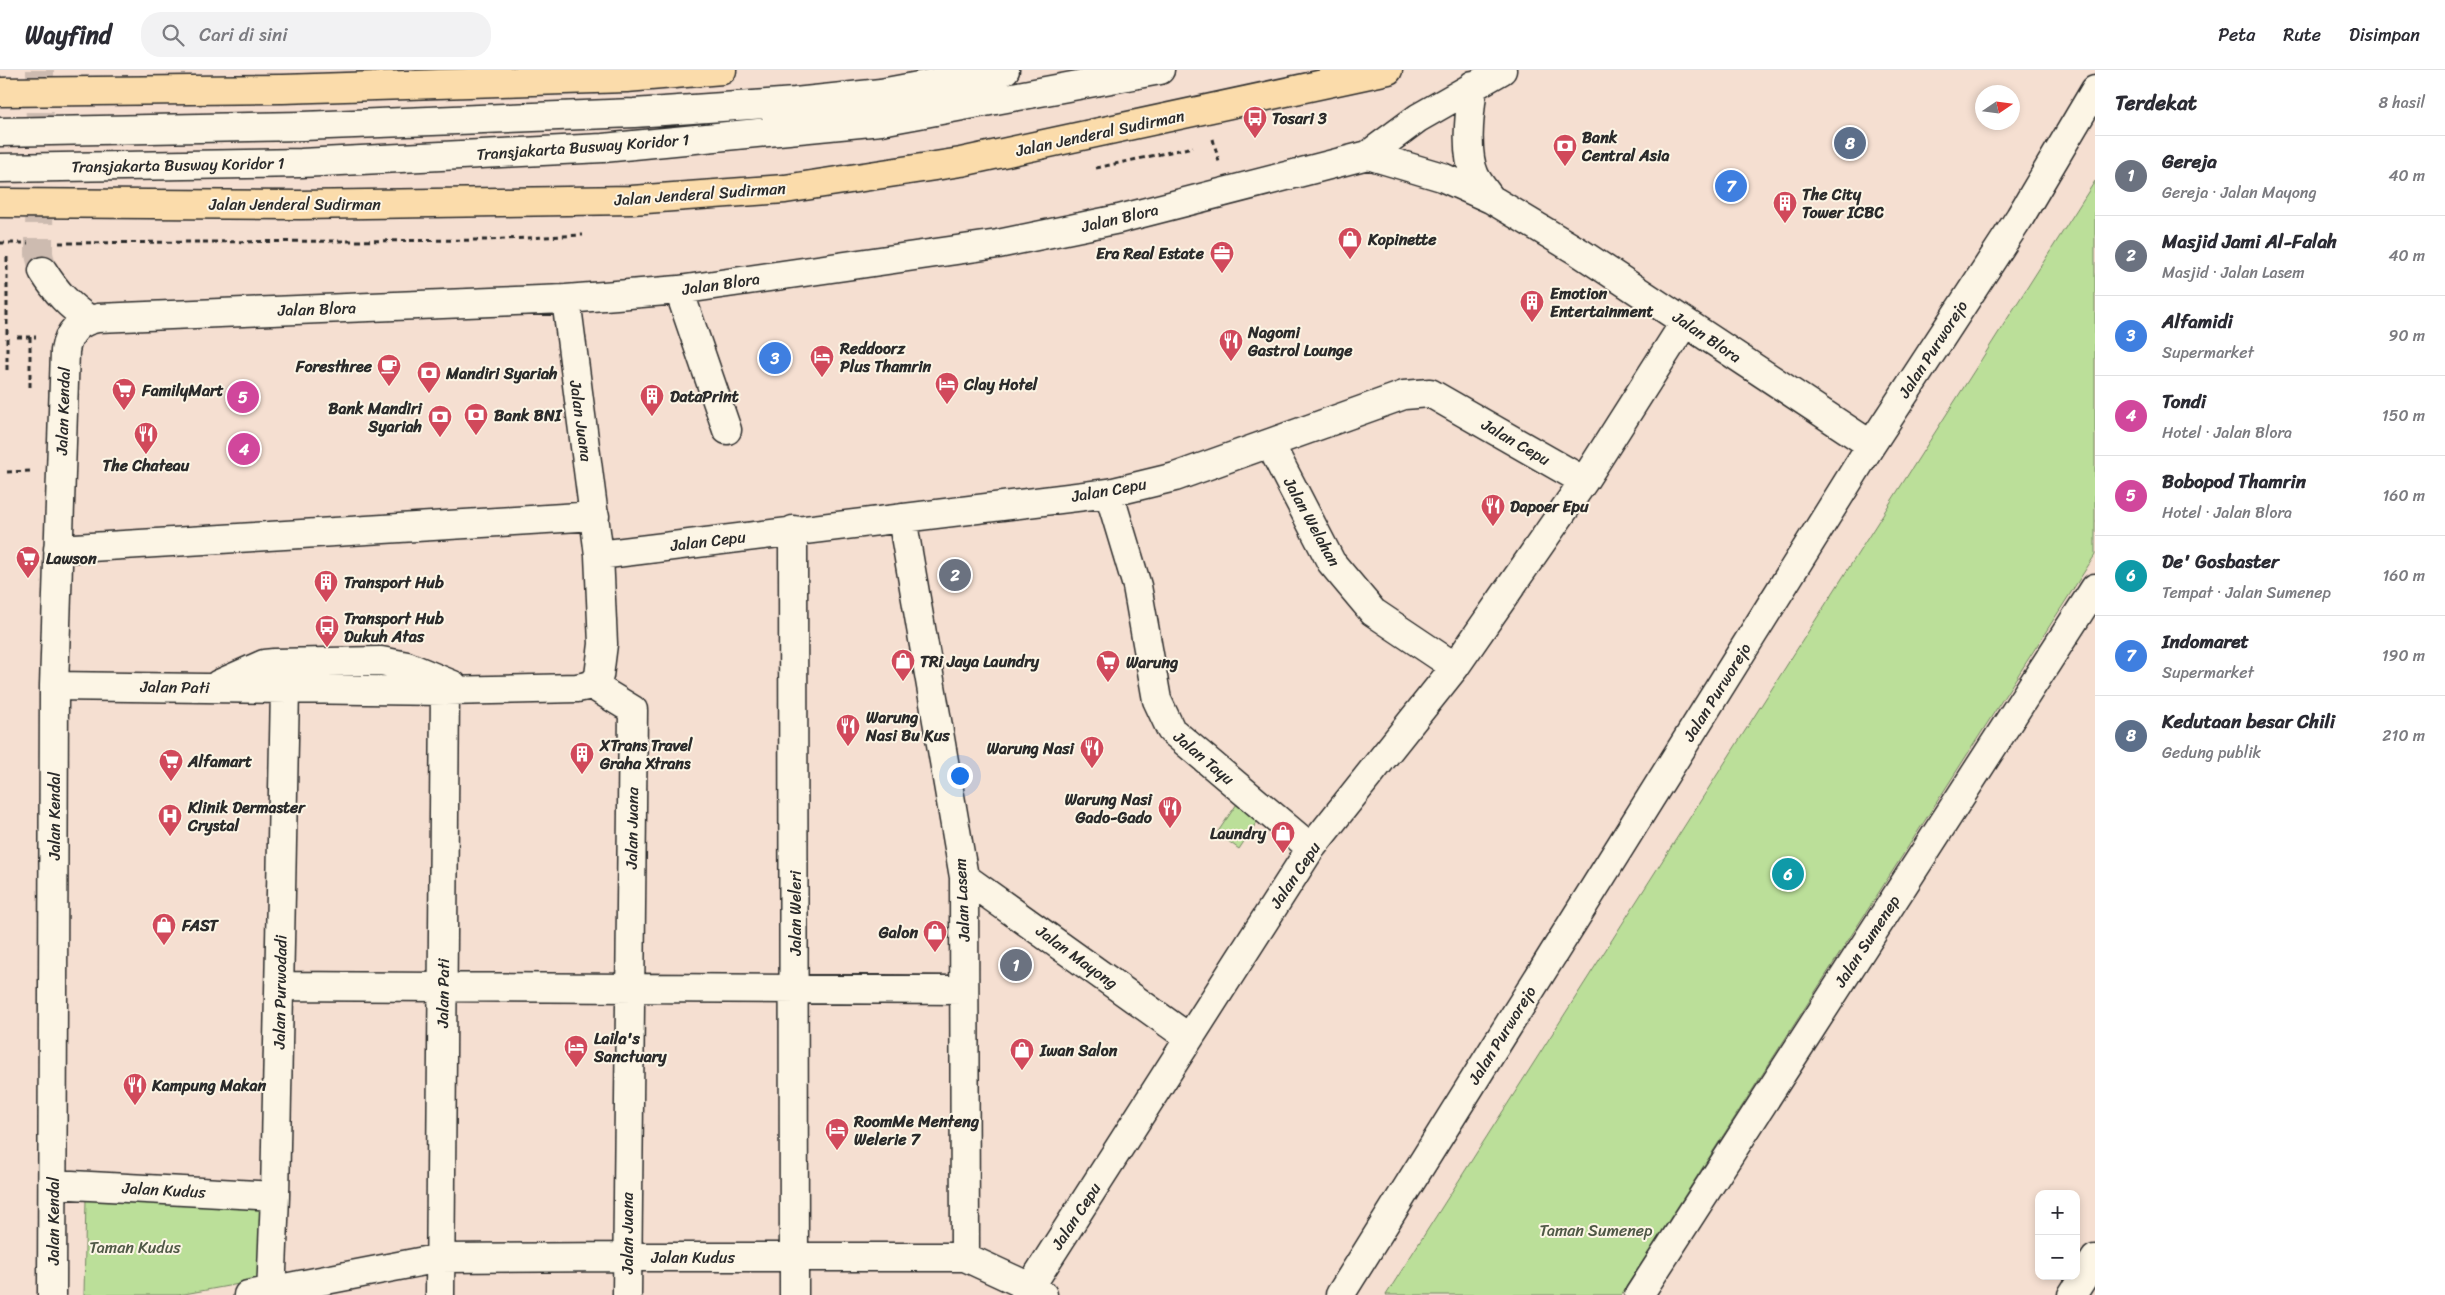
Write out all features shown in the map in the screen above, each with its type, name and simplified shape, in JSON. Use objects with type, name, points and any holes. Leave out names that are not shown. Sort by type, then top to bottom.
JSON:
[{"type":"main road","points":[[0,92],[283,89],[626,78],[722,70]]},
{"type":"main road","name":"Jalan Jenderal Sudirman","points":[[0,203],[300,205],[632,200],[785,189],[961,162],[1388,70]]},
{"type":"street","name":"Transjakarta Busway Koridor 1","points":[[0,132],[303,126],[634,113],[795,102],[881,93],[1005,70]]},
{"type":"street","name":"Transjakarta Busway Koridor 1","points":[[0,168],[301,163],[603,148],[881,121],[1160,70]]},
{"type":"street","name":"Jalan Blora","points":[[90,320],[566,299],[679,290],[998,244],[1119,219],[1368,155],[1418,118],[1502,70]]},
{"type":"street","name":"Jalan Blora","points":[[1473,85],[1469,118],[1470,148],[1475,176],[1491,199]]},
{"type":"street","name":"Jalan Purworejo","points":[[1340,1295],[1871,445],[2020,217],[2095,90]]},
{"type":"street","name":"Jalan Blora","points":[[1368,155],[1442,177],[1491,199],[1579,252],[1871,445]]},
{"type":"street","points":[[43,271],[56,291],[70,307],[90,320]]},
{"type":"street","points":[[679,290],[727,430]]},
{"type":"street","name":"Jalan Juana","points":[[566,299],[599,555],[603,644],[599,676],[592,685],[634,710],[627,1295]]},
{"type":"street","name":"Jalan Kendal","points":[[52,1295],[54,686],[65,351],[69,337],[78,326],[90,320]]},
{"type":"street","name":"Jalan Cepu","points":[[1033,1292],[1189,1038],[1311,848],[1455,667],[1584,481],[1685,322]]},
{"type":"street","name":"Jalan Cepu","points":[[599,555],[1109,493],[1175,477],[1404,395],[1430,393],[1584,481]]},
{"type":"street","name":"Jalan Welahan","points":[[1270,444],[1332,562],[1373,612],[1455,667]]},
{"type":"street","name":"Jalan Tayu","points":[[1109,493],[1137,586],[1157,700],[1171,730],[1311,848]]},
{"type":"street","points":[[58,549],[595,516]]},
{"type":"street","name":"Jalan Lasem","points":[[902,518],[964,877],[965,1257]]},
{"type":"street","name":"Jalan Weleri","points":[[793,530],[796,1258],[794,1295]]},
{"type":"street","name":"Jalan Sumenep","points":[[1639,1295],[2095,588]]},
{"type":"street","points":[[208,687],[264,664],[381,661],[407,666],[450,685],[484,690]]},
{"type":"street","name":"Jalan Pati","points":[[54,686],[445,691],[577,688],[592,685]]},
{"type":"street","name":"Jalan Purwodadi","points":[[263,1294],[276,1196],[285,689]]},
{"type":"street","name":"Jalan Pati","points":[[440,1295],[445,691]]},
{"type":"street","name":"Jalan Mayong","points":[[964,877],[1189,1038]]},
{"type":"street","points":[[280,986],[964,990]]},
{"type":"street","name":"Jalan Kudus","points":[[53,1184],[276,1196]]},
{"type":"street","name":"Jalan Kudus","points":[[263,1294],[440,1258],[626,1257],[965,1257],[1033,1292]]},
{"type":"street","points":[[2072,1295],[2095,1259]]},
{"type":"path","points":[[50,243],[299,242]]},
{"type":"path","points":[[0,243],[30,243]]},
{"type":"path","points":[[7,258],[7,370]]},
{"type":"path","points":[[17,336],[30,337]]},
{"type":"green space","name":"Taman Sumenep","points":[[2095,181],[2095,555],[1621,1295],[1386,1295]]},
{"type":"green space","points":[[1241,798],[1263,813],[1239,849],[1217,833]]},
{"type":"green space","name":"Taman Kudus","points":[[86,1198],[262,1202],[261,1280],[179,1295],[84,1295]]},
{"type":"tunnel","points":[[40,70],[39,254],[43,271]]},
{"type":"place","name":"Tosari 3","points":[[1255,139]]},
{"type":"place","name":"Kedutaan besar Chili","points":[[1850,143]]},
{"type":"place","name":"Bank Central Asia","points":[[1565,167]]},
{"type":"place","name":"Indomaret","points":[[1731,186]]},
{"type":"place","name":"The City Tower ICBC","points":[[1785,224]]},
{"type":"place","name":"Kopinette","points":[[1350,260]]},
{"type":"place","name":"Era Real Estate","points":[[1222,274]]},
{"type":"place","name":"Emotion Entertainment","points":[[1532,323]]},
{"type":"place","name":"Alfamidi","points":[[775,358]]},
{"type":"place","name":"Nagomi Gastrol Lounge","points":[[1231,362]]},
{"type":"place","name":"Reddoorz Plus Thamrin","points":[[822,378]]},
{"type":"place","name":"Foresthree","points":[[389,387]]},
{"type":"place","name":"Mandiri Syariah","points":[[429,394]]},
{"type":"place","name":"Bobopod Thamrin","points":[[243,397]]},
{"type":"place","name":"Clay Hotel","points":[[947,405]]},
{"type":"place","name":"FamilyMart","points":[[124,411]]},
{"type":"place","name":"DataPrint","points":[[652,417]]},
{"type":"place","name":"Bank BNI","points":[[476,436]]},
{"type":"place","name":"Bank Mandiri Syariah","points":[[440,438]]},
{"type":"place","name":"Tondi","points":[[244,449]]},
{"type":"place","name":"The Chateau","points":[[146,455]]},
{"type":"place","name":"Dapoer Epu","points":[[1493,527]]},
{"type":"place","name":"Masjid Jami Al-Falah","points":[[955,575]]},
{"type":"place","name":"Lawson","points":[[28,579]]},
{"type":"place","name":"Transport Hub","points":[[326,603]]},
{"type":"place","name":"Transport Hub Dukuh Atas","points":[[327,648]]},
{"type":"place","name":"TRi Jaya Laundry","points":[[903,682]]},
{"type":"place","name":"Warung","points":[[1108,683]]},
{"type":"place","name":"Warung Nasi Bu Kus","points":[[848,747]]},
{"type":"place","name":"Warung Nasi","points":[[1092,769]]},
{"type":"place","name":"XTrans Travel Graha Xtrans","points":[[582,775]]},
{"type":"place","name":"Alfamart","points":[[171,782]]},
{"type":"place","name":"Warung Nasi Gado-Gado","points":[[1170,829]]},
{"type":"place","name":"Klinik Dermaster Crystal","points":[[170,837]]},
{"type":"place","name":"Laundry","points":[[1283,854]]},
{"type":"place","name":"De' Gosbaster","points":[[1788,874]]},
{"type":"place","name":"FAST","points":[[164,946]]},
{"type":"place","name":"Galon","points":[[935,953]]},
{"type":"place","name":"Gereja","points":[[1016,965]]},
{"type":"place","name":"Laila's Sanctuary","points":[[576,1068]]},
{"type":"place","name":"Iwan Salon","points":[[1022,1071]]},
{"type":"place","name":"Kampung Makan","points":[[135,1106]]},
{"type":"place","name":"RoomMe Menteng Welerie 7","points":[[837,1151]]}]
